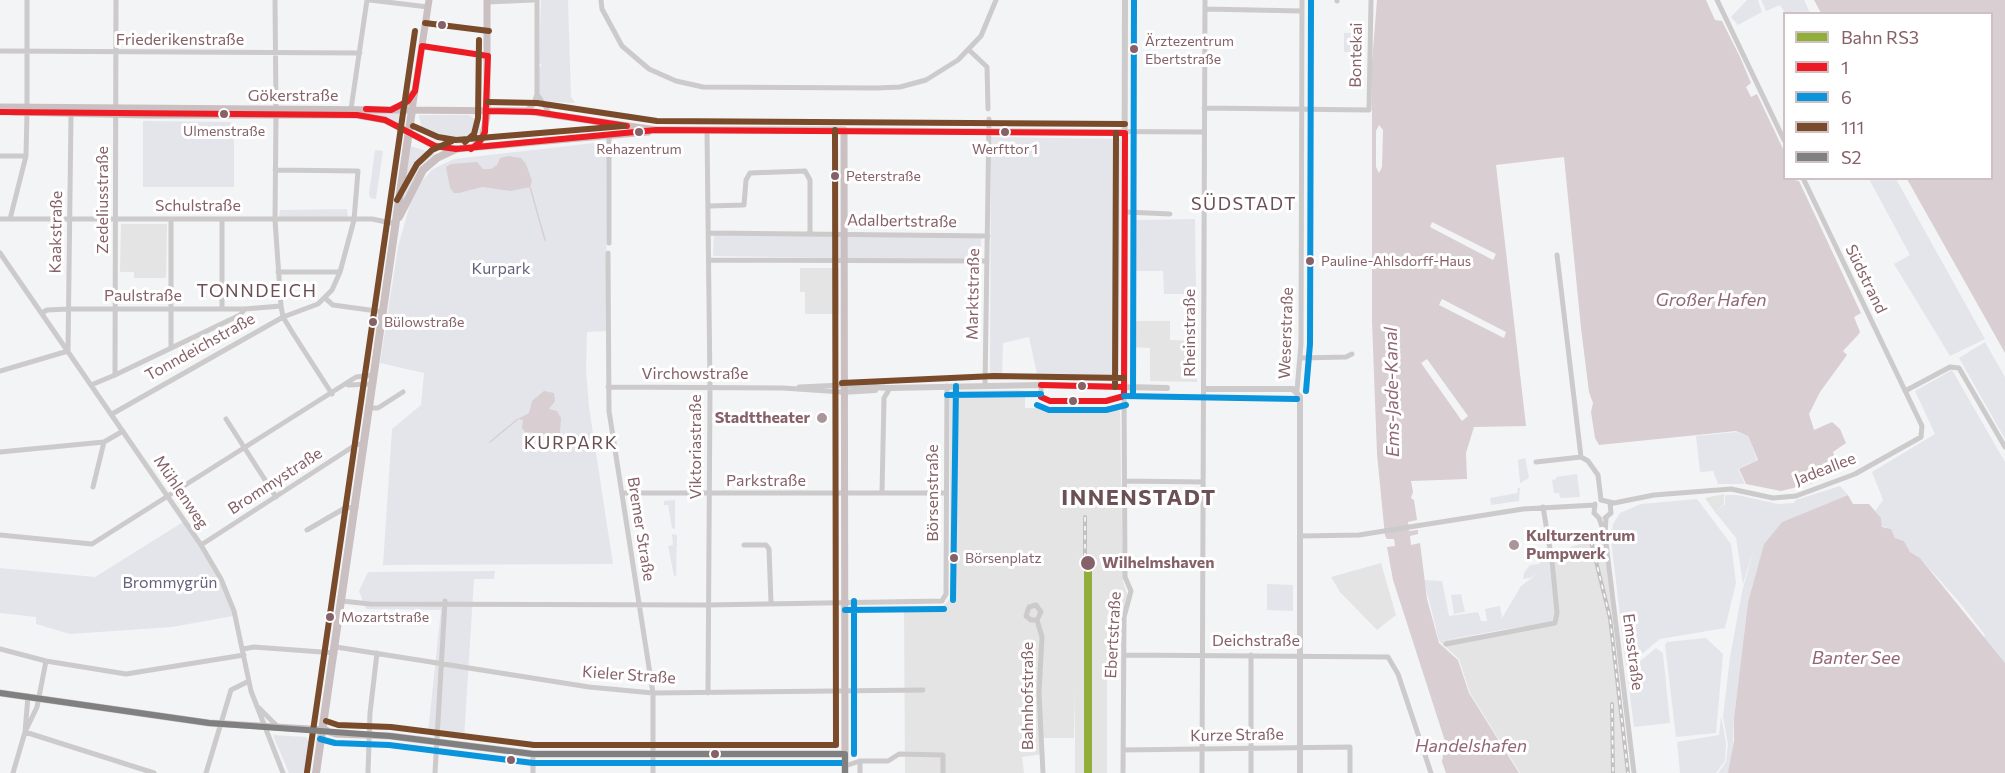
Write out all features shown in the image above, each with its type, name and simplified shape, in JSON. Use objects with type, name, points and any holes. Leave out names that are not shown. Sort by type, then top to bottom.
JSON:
[{"type":"main road","points":[[471,148],[479,143],[485,132],[488,111],[487,1]]},
{"type":"main road","points":[[316,773],[429,4]]},
{"type":"main road","points":[[391,110],[405,105],[415,91]]},
{"type":"main road","name":"Gökerstraße","points":[[0,107],[71,115],[117,112]]},
{"type":"main road","name":"Gökerstraße","points":[[0,112],[27,110],[276,112],[351,109],[526,111],[656,130]]},
{"type":"main road","points":[[473,111],[482,121],[485,132]]},
{"type":"main road","name":"Gökerstraße","points":[[276,112],[375,117],[435,146],[456,149],[656,130],[844,130]]},
{"type":"main road","points":[[844,130],[842,388],[845,494],[845,769]]},
{"type":"main road","points":[[396,224],[423,170],[436,158],[456,149]]},
{"type":"main road","points":[[0,693],[221,725],[323,730],[336,734],[368,735],[533,754],[844,754]]},
{"type":"street","points":[[10,219],[26,156],[27,0]]},
{"type":"street","name":"Zedeliusstraße","points":[[115,375],[116,0]]},
{"type":"street","points":[[275,0],[275,220],[281,306],[283,317],[332,394]]},
{"type":"street","points":[[351,109],[368,0],[429,4]]},
{"type":"street","points":[[487,1],[535,0],[537,94],[534,104],[526,111]]},
{"type":"street","points":[[601,0],[616,37],[637,61],[662,76],[703,87],[900,87],[926,80],[969,50],[981,36],[996,0]]},
{"type":"street","name":"Ebertstraße","points":[[1123,773],[1124,614],[1131,591],[1125,577],[1124,387],[1127,298],[1125,0]]},
{"type":"street","name":"Rheinstraße","points":[[1202,773],[1205,0]]},
{"type":"street","name":"Weserstraße","points":[[1300,773],[1301,402],[1297,390],[1301,358],[1302,0]]},
{"type":"street","name":"Bontekai","points":[[1301,109],[1369,110],[1371,0]]},
{"type":"street","points":[[1717,0],[1783,136]]},
{"type":"street","points":[[1205,9],[1302,11]]},
{"type":"street","points":[[969,50],[987,67],[988,110]]},
{"type":"street","name":"Friederikenstraße","points":[[0,51],[360,53]]},
{"type":"street","points":[[537,94],[550,114]]},
{"type":"street","points":[[1204,108],[1301,109]]},
{"type":"street","name":"Kaakstraße","points":[[68,351],[71,115]]},
{"type":"street","name":"Marktstraße","points":[[985,385],[989,119]]},
{"type":"street","name":"Viktoriastraße","points":[[707,130],[710,388],[708,693]]},
{"type":"street","name":"Gökerstraße","points":[[844,130],[1203,132]]},
{"type":"street","points":[[609,136],[609,243]]},
{"type":"street","points":[[0,156],[26,156]]},
{"type":"street","points":[[275,170],[357,169],[359,172],[354,220],[340,272],[326,299],[333,305],[384,312]]},
{"type":"street","points":[[709,206],[744,205],[746,180],[750,173],[805,171],[810,180],[810,233]]},
{"type":"street","name":"Südstrand","points":[[1804,180],[1905,391]]},
{"type":"street","points":[[709,213],[724,206]]},
{"type":"street","points":[[1126,212],[1170,214]]},
{"type":"street","name":"Schulstraße","points":[[0,219],[372,219],[396,224]]},
{"type":"street","points":[[171,219],[171,348]]},
{"type":"street","points":[[222,219],[222,309]]},
{"type":"street","name":"Adalbertstraße","points":[[709,233],[988,236]]},
{"type":"street","name":"Mühlenweg","points":[[0,253],[201,545],[230,598],[249,681],[264,728],[283,773]]},
{"type":"street","name":"Bremer Straße","points":[[608,253],[608,387],[638,604],[653,693],[653,773]]},
{"type":"street","points":[[1301,536],[1359,535],[1543,507],[1594,508],[1603,518],[1611,506],[1601,500],[1596,469],[1581,457],[1557,255]]},
{"type":"street","points":[[709,260],[987,261]]},
{"type":"street","points":[[278,272],[340,272]]},
{"type":"street","name":"Tonndeichstraße","points":[[112,414],[283,317],[326,299]]},
{"type":"street","name":"Paulstraße","points":[[42,313],[47,310],[68,309],[245,309],[281,306]]},
{"type":"street","points":[[91,385],[240,315],[245,309]]},
{"type":"street","points":[[0,370],[68,351]]},
{"type":"street","points":[[1301,358],[1352,354]]},
{"type":"street","points":[[1905,391],[1950,367],[1957,367],[1961,370],[2005,447]]},
{"type":"street","points":[[0,535],[92,544],[346,385],[374,380]]},
{"type":"street","points":[[1041,385],[1041,398]]},
{"type":"street","name":"Virchowstraße","points":[[608,387],[890,388],[1041,385],[1167,388]]},
{"type":"street","name":"Börsenstraße","points":[[845,602],[944,600],[947,386]]},
{"type":"street","points":[[882,493],[884,398],[890,388]]},
{"type":"street","points":[[1205,388],[1297,390]]},
{"type":"street","name":"Jadeallee","points":[[1611,506],[1654,495],[1731,489],[1780,498],[1820,489],[1855,474],[1921,437],[1922,426],[1905,391]]},
{"type":"street","points":[[370,408],[378,408],[403,392]]},
{"type":"street","points":[[226,420],[276,497]]},
{"type":"street","points":[[0,452],[104,442],[123,431]]},
{"type":"street","points":[[93,487],[104,442]]},
{"type":"street","name":"Brommystraße","points":[[201,545],[357,444],[365,445]]},
{"type":"street","points":[[1536,462],[1581,457]]},
{"type":"street","points":[[1125,481],[1203,482]]},
{"type":"street","name":"Parkstraße","points":[[622,493],[709,495],[946,493]]},
{"type":"street","points":[[1594,508],[1601,500]]},
{"type":"street","points":[[308,530],[345,508],[356,507]]},
{"type":"street","points":[[1446,644],[1555,623],[1557,613],[1552,561],[1543,507]]},
{"type":"street","name":"Emsstraße","points":[[1603,518],[1634,773]]},
{"type":"street","points":[[744,545],[766,545],[769,549],[771,603]]},
{"type":"street","points":[[342,601],[370,604],[445,602],[707,605],[845,602]]},
{"type":"street","points":[[435,773],[435,742],[443,663],[445,602]]},
{"type":"street","name":"Bahnhofstraße","points":[[1038,620],[1041,637],[1039,693],[1043,773]]},
{"type":"street","name":"Kieler Straße","points":[[0,649],[46,661],[126,674],[243,652],[254,647],[377,653],[589,687],[653,693],[923,690]]},
{"type":"street","points":[[368,773],[368,735],[377,653]]},
{"type":"street","name":"Deichstraße","points":[[1124,655],[1388,657],[1398,674],[1431,773]]},
{"type":"street","points":[[1251,655],[1251,773]]},
{"type":"street","points":[[13,773],[25,732],[39,698],[46,661]]},
{"type":"street","points":[[206,773],[231,690],[249,681]]},
{"type":"street","points":[[25,732],[28,696]]},
{"type":"street","points":[[257,706],[279,728]]},
{"type":"street","points":[[25,732],[154,773]]},
{"type":"street","name":"Kurze Straße","points":[[1123,750],[1350,747],[1350,773]]},
{"type":"street","points":[[533,754],[533,773]]},
{"type":"street","points":[[845,769],[860,762],[888,761],[899,754],[943,755],[943,773]]},
{"type":"street","points":[[860,762],[860,773]]},
{"type":"shaded area","points":[[121,224],[167,224],[166,278],[134,278],[134,272],[120,272]]},
{"type":"shaded area","points":[[800,268],[839,268],[839,314],[805,314],[805,292],[800,292]]},
{"type":"shaded area","points":[[1133,321],[1170,321],[1170,340],[1198,341],[1197,382],[1150,381],[1150,348],[1132,347]]},
{"type":"shaded area","points":[[950,391],[1025,391],[1025,408],[1117,408],[1120,411],[1123,582],[1128,596],[1123,612],[1107,615],[1107,773],[1075,773],[1075,690],[1074,738],[1042,738],[1043,754],[1022,757],[1024,773],[905,773],[904,607],[943,606],[950,599]]},
{"type":"shaded area","points":[[1724,494],[1724,504],[1715,512],[1705,498]]},
{"type":"shaded area","points":[[1603,536],[1630,773],[1520,773],[1470,693],[1459,659],[1439,641],[1548,624],[1556,612],[1548,555]]},
{"type":"shaded area","points":[[1381,563],[1396,615],[1377,630],[1340,592],[1331,577]]},
{"type":"green space","points":[[541,0],[568,0],[571,97],[575,103],[539,101],[539,68],[542,64],[539,64]]},
{"type":"green space","points":[[1747,0],[1758,0],[1762,12],[1738,25],[1731,17]]},
{"type":"green space","points":[[1761,0],[1804,0],[1810,12],[1784,12],[1780,5],[1766,11]]},
{"type":"green space","points":[[1344,33],[1359,33],[1359,52],[1344,52]]},
{"type":"green space","points":[[367,112],[402,113],[401,126],[378,115]]},
{"type":"green space","points":[[419,115],[469,115],[479,122],[481,131],[478,137],[465,145],[434,140],[422,132]]},
{"type":"green space","points":[[143,121],[231,122],[234,142],[234,187],[143,187]]},
{"type":"green space","points":[[991,137],[1121,139],[1119,372],[1111,380],[1038,379],[1029,337],[1003,343],[1002,379],[990,379]]},
{"type":"green space","name":"Kurpark","points":[[603,142],[607,145],[606,331],[587,332],[586,369],[589,407],[613,564],[383,565],[392,429],[421,405],[424,373],[380,363],[398,247],[410,204],[421,182],[433,169],[454,159]]},
{"type":"green space","points":[[411,146],[435,154],[422,165],[401,205]]},
{"type":"green space","points":[[375,150],[383,151],[376,199],[370,198],[369,193]]},
{"type":"green space","points":[[1870,180],[1897,180],[1985,339],[1950,356],[1894,264],[1910,255]]},
{"type":"green space","points":[[347,209],[348,218],[279,218],[280,210]]},
{"type":"green space","points":[[1195,219],[1196,294],[1164,294],[1163,271],[1134,271],[1134,220]]},
{"type":"green space","points":[[714,233],[842,235],[841,258],[713,256]]},
{"type":"green space","points":[[847,235],[981,237],[981,259],[847,258]]},
{"type":"green space","points":[[1985,342],[2005,377],[2005,439],[1959,358]]},
{"type":"green space","points":[[1952,370],[2005,462],[2005,663],[1983,638],[1985,635],[1961,604],[1920,558],[1910,552],[1904,541],[1895,538],[1891,529],[1882,526],[1881,518],[1875,511],[1883,500],[1872,472],[1935,434],[1915,391]]},
{"type":"green space","points":[[1736,432],[1748,436],[1757,460],[1738,469],[1745,484],[1718,484],[1713,471],[1700,472],[1696,436]]},
{"type":"green space","points":[[1525,458],[1529,478],[1520,483],[1518,460]]},
{"type":"green space","points":[[1577,474],[1580,497],[1560,498],[1559,493],[1554,493],[1552,480],[1556,477]]},
{"type":"green space","points":[[1840,486],[1848,495],[1782,522],[1764,544],[1748,602],[1734,718],[1732,762],[1728,773],[1718,773],[1726,762],[1728,744],[1723,717],[1730,657],[1742,592],[1755,545],[1743,584],[1736,538],[1715,512],[1725,504],[1725,495],[1737,495],[1778,504],[1794,503],[1796,500]]},
{"type":"green space","points":[[1520,488],[1519,501],[1491,505],[1490,498],[1517,493]]},
{"type":"green space","points":[[1697,499],[1731,544],[1736,583],[1725,628],[1660,639],[1626,667],[1611,539],[1613,524],[1620,513],[1641,504]]},
{"type":"green space","points":[[675,500],[675,529],[672,528],[668,505],[664,505],[664,501]]},
{"type":"green space","name":"Brommygrün","points":[[183,522],[210,562],[229,598],[233,616],[172,627],[70,634],[36,624],[36,617],[0,613],[0,568],[95,577]]},
{"type":"green space","points":[[672,534],[677,535],[676,576],[674,576],[668,546],[673,545]]},
{"type":"green space","points":[[1548,555],[1556,612],[1554,621],[1439,641],[1424,580],[1442,581],[1449,616],[1478,612],[1481,621],[1487,621],[1485,609],[1500,606],[1502,617],[1500,618],[1502,618],[1521,586],[1532,578],[1536,572],[1531,578],[1523,579],[1524,573],[1530,565],[1539,564],[1544,556]]},
{"type":"green space","points":[[495,571],[494,579],[474,579],[464,739],[428,733],[441,610],[366,609],[359,591],[368,572]]},
{"type":"green space","points":[[1267,584],[1293,585],[1293,611],[1267,610]]},
{"type":"green space","points":[[1461,594],[1465,612],[1454,614],[1451,595]]},
{"type":"green space","points":[[1706,638],[1723,654],[1716,733],[1676,737],[1665,645],[1667,642]]},
{"type":"green space","points":[[1656,648],[1663,653],[1670,723],[1634,727],[1627,672]]},
{"type":"green space","points":[[1721,716],[1726,743],[1725,761],[1716,773],[1680,773],[1677,742],[1719,735]]},
{"type":"green space","points":[[273,735],[306,737],[311,745],[307,773],[289,773]]},
{"type":"water","name":"Großer Hafen","points":[[1377,0],[1706,0],[1715,20],[1722,21],[1740,57],[1751,83],[1746,87],[1751,97],[1757,94],[1783,149],[1783,180],[1799,181],[1861,313],[1854,317],[1860,332],[1843,351],[1847,355],[1820,392],[1809,414],[1814,430],[1832,422],[1840,429],[1846,443],[1833,452],[1838,469],[1836,473],[1810,484],[1781,491],[1746,484],[1739,469],[1758,460],[1748,436],[1736,431],[1599,445],[1595,438],[1591,412],[1593,403],[1589,392],[1581,328],[1564,157],[1496,165],[1526,426],[1474,427],[1466,453],[1467,479],[1411,481],[1413,492],[1411,498],[1414,500],[1417,520],[1408,522],[1409,531],[1418,530],[1418,534],[1410,536],[1411,545],[1420,543],[1427,599],[1439,643],[1458,660],[1469,693],[1519,773],[1446,773],[1442,762],[1445,741],[1393,580],[1387,547],[1395,546],[1394,539],[1387,539],[1385,536],[1377,454],[1372,321],[1372,62]],"holes":[[[1379,125],[1383,130],[1382,167],[1379,173],[1376,167],[1376,131]],[[1432,222],[1496,254],[1493,260],[1430,227]],[[1442,299],[1506,332],[1504,338],[1439,305]],[[1427,359],[1468,416],[1462,421],[1421,363]]]},
{"type":"water","points":[[1814,0],[2005,0],[2005,353],[1908,180],[1993,180],[1993,12],[1820,12]]},
{"type":"water","points":[[508,156],[521,158],[526,164],[532,181],[530,187],[511,191],[482,187],[459,193],[454,193],[450,188],[446,167],[451,164],[477,162],[483,169],[491,169],[497,165],[500,158]]},
{"type":"water","points":[[544,391],[554,393],[555,401],[549,409],[557,411],[561,418],[560,433],[554,435],[525,432],[522,428],[523,420],[518,419],[529,413],[532,401]]},
{"type":"water","name":"Banter See","points":[[1848,495],[1853,504],[1869,504],[1881,518],[1882,527],[1891,529],[1895,538],[1904,541],[1910,552],[1920,558],[2005,663],[2005,773],[1728,773],[1734,741],[1734,718],[1748,602],[1764,544],[1782,522]]},
{"type":"waterway","points":[[530,187],[545,240]]},
{"type":"waterway","points":[[490,442],[518,419]]},
{"type":"railway","points":[[1085,517],[1085,563]]},
{"type":"railway","points":[[1591,541],[1610,618],[1628,773]]},
{"type":"railway","points":[[1612,704],[1613,773]]},
{"type":"rail line","name":"RS3","points":[[1088,563],[1088,773]]},
{"type":"transit line","name":"6","points":[[1133,396],[1134,0]]},
{"type":"transit line","name":"6","points":[[1306,391],[1310,344],[1311,0]]},
{"type":"transit line","name":"111","points":[[425,23],[489,31]]},
{"type":"transit line","name":"111","points":[[307,772],[415,31]]},
{"type":"transit line","name":"111","points":[[465,142],[474,134],[478,118],[479,40]]},
{"type":"transit line","name":"1","points":[[422,46],[488,56]]},
{"type":"transit line","name":"1","points":[[366,109],[391,110],[408,101],[415,91],[422,46]]},
{"type":"transit line","name":"1","points":[[471,149],[479,143],[485,132],[488,56]]},
{"type":"transit line","name":"111","points":[[488,102],[537,103],[657,121],[1125,124]]},
{"type":"transit line","name":"1","points":[[488,111],[536,112],[627,126]]},
{"type":"transit line","name":"1","points":[[0,112],[357,115],[385,120],[435,146],[456,149],[656,130],[1125,133]]},
{"type":"transit line","name":"111","points":[[413,126],[438,137],[456,140],[624,126]]},
{"type":"transit line","name":"111","points":[[326,721],[338,725],[391,727],[534,745],[836,745],[835,130]]},
{"type":"transit line","name":"111","points":[[1115,387],[1116,133]]},
{"type":"transit line","name":"1","points":[[1124,396],[1125,133]]},
{"type":"transit line","name":"111","points":[[397,200],[417,164],[432,150],[452,141]]},
{"type":"transit line","name":"111","points":[[842,383],[994,376],[1124,378]]},
{"type":"transit line","name":"1","points":[[1041,385],[1124,387]]},
{"type":"transit line","name":"6","points":[[953,600],[956,386]]},
{"type":"transit line","name":"6","points":[[947,395],[1041,394]]},
{"type":"transit line","name":"1","points":[[1041,397],[1050,401],[1106,401],[1124,396]]},
{"type":"transit line","name":"6","points":[[1124,396],[1297,399]]},
{"type":"transit line","name":"6","points":[[1037,405],[1049,410],[1106,410],[1126,405]]},
{"type":"transit line","name":"6","points":[[854,601],[854,754]]},
{"type":"transit line","name":"6","points":[[845,610],[944,609]]},
{"type":"transit line","name":"S2","points":[[0,693],[209,723],[390,736],[533,754],[845,754],[845,773]]},
{"type":"transit line","name":"6","points":[[320,739],[335,743],[389,745],[533,763],[845,763]]},
{"type":"place","name":"Ärztezentrum Ebertstraße","points":[[1134,49]]},
{"type":"place","name":"Ulmenstraße","points":[[224,114]]},
{"type":"place","name":"Rehazentrum","points":[[639,132]]},
{"type":"place","name":"Werfttor 1","points":[[1005,132]]},
{"type":"place","name":"Peterstraße","points":[[835,176]]},
{"type":"place","name":"Pauline-Ahlsdorff-Haus","points":[[1310,261]]},
{"type":"place","name":"Bülowstraße","points":[[373,322]]},
{"type":"place","name":"Stadttheater","points":[[822,418]]},
{"type":"place","name":"Kulturzentrum Pumpwerk","points":[[1514,545]]},
{"type":"place","name":"Börsenplatz","points":[[954,558]]},
{"type":"place","name":"Wilhelmshaven","points":[[1088,563]]},
{"type":"place","name":"Mozartstraße","points":[[330,617]]},
{"type":"district","name":"SÜDSTADT","points":[[1244,204]]},
{"type":"district","name":"TONNDEICH","points":[[257,291]]},
{"type":"district","name":"KURPARK","points":[[571,443]]},
{"type":"district","name":"INNENSTADT","points":[[1139,498]]},
{"type":"water label","name":"Ems-Jade-Kanal","points":[[1392,392]]},
{"type":"water label","name":"Handelshafen","points":[[1471,746]]}]
